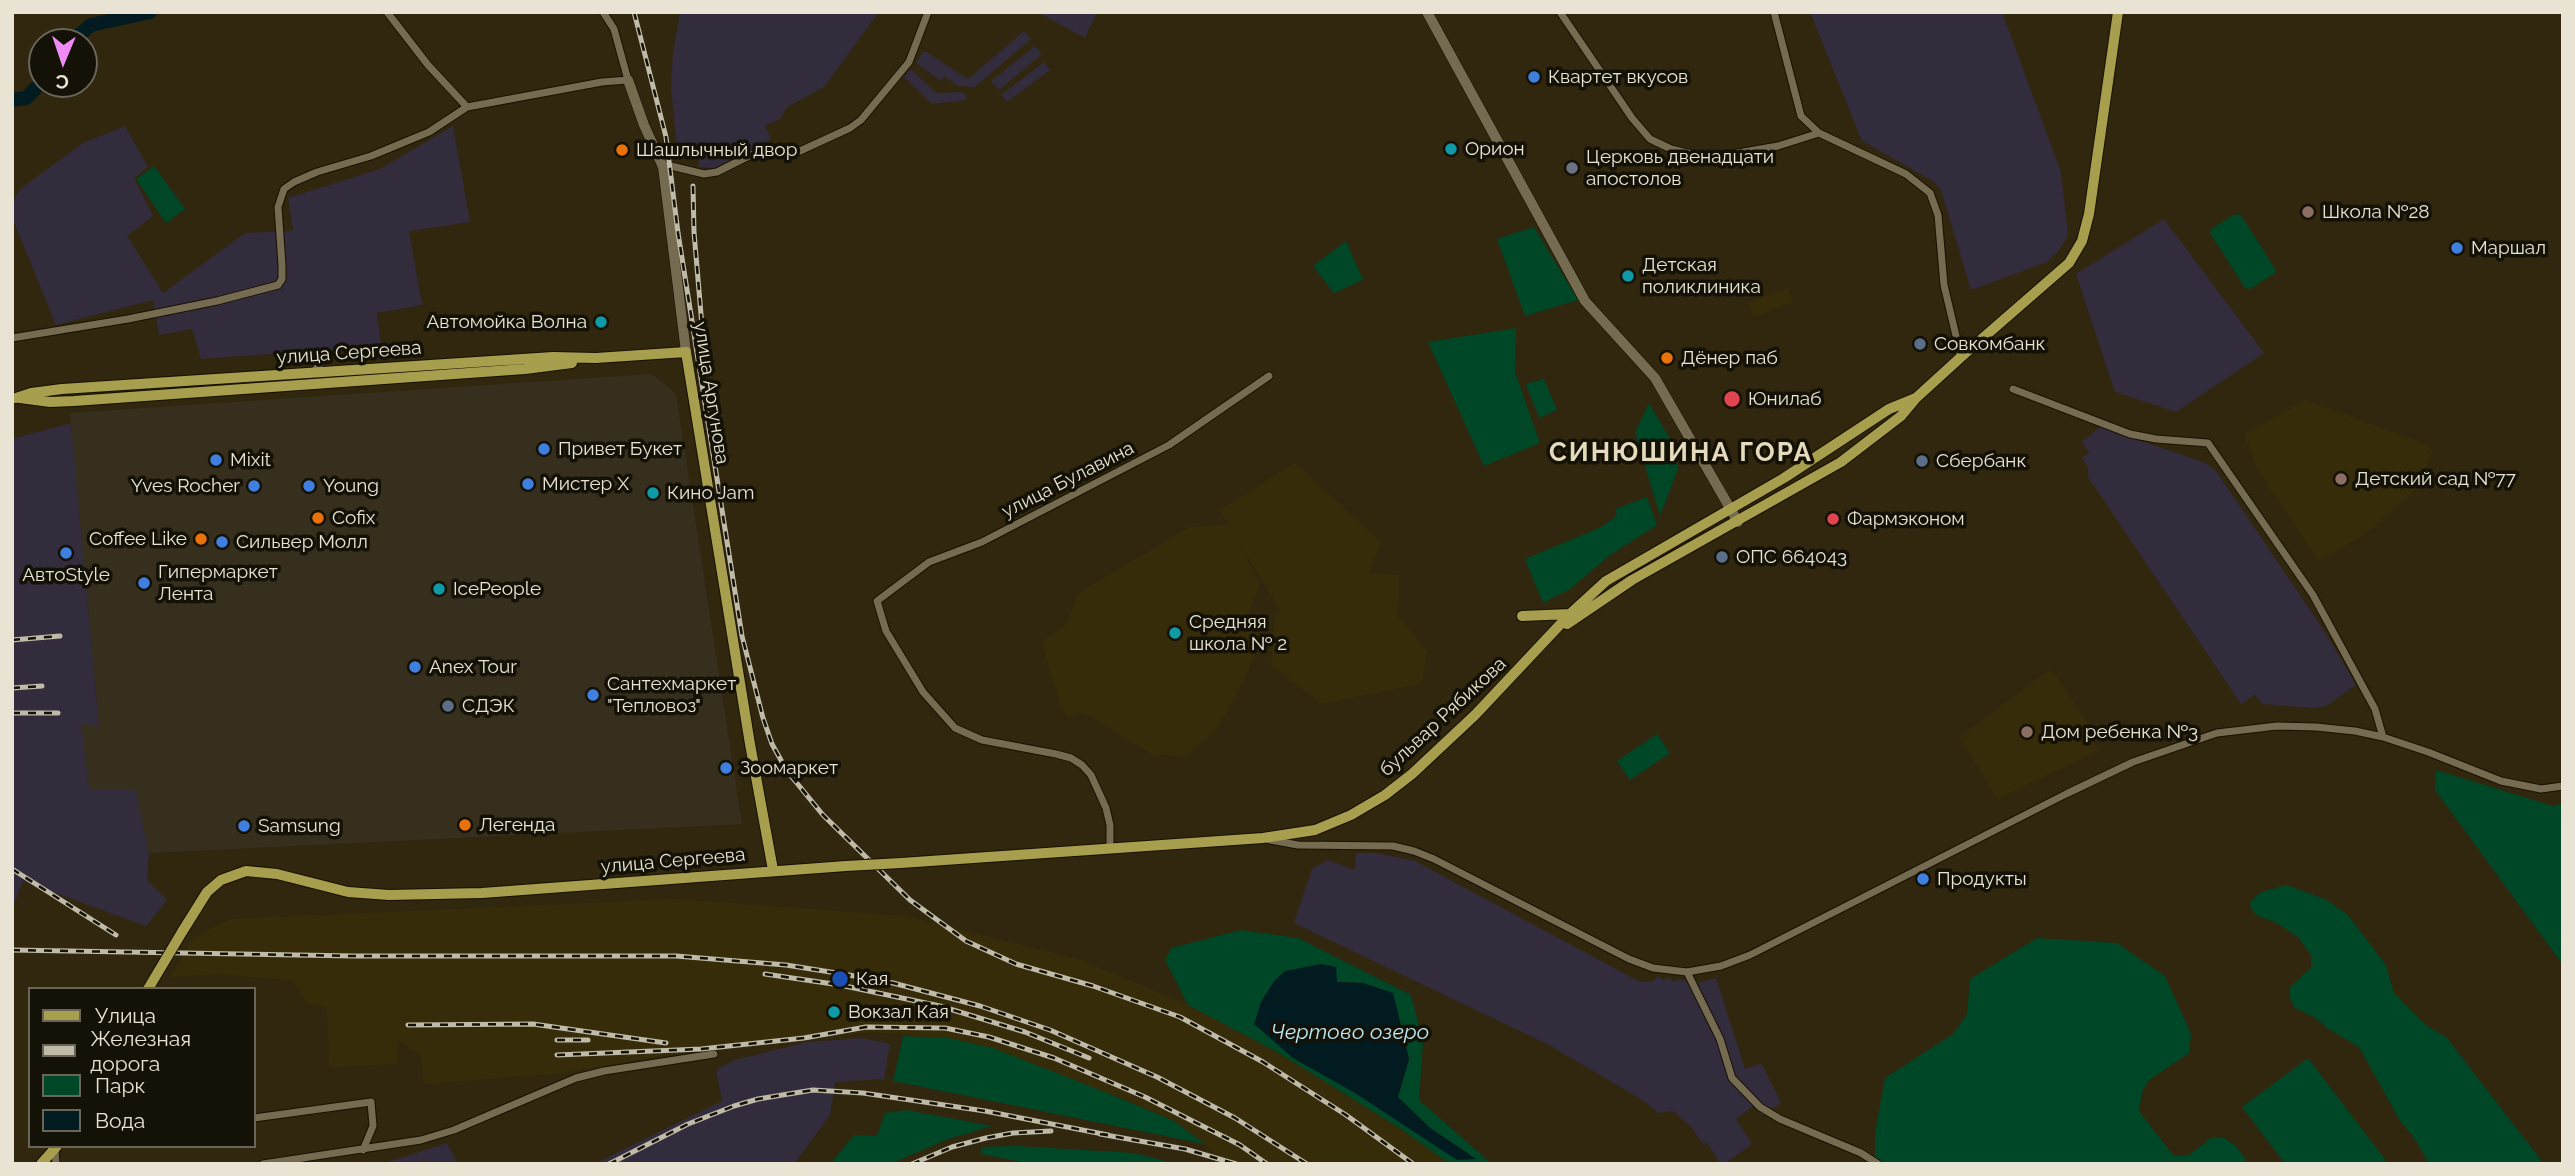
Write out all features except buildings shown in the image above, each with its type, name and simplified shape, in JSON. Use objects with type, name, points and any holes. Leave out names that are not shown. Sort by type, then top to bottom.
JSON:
[{"type":"main road","name":"бульвар Рябикова","points":[[1557,630],[1632,580],[1841,462],[1901,416],[1916,398],[1981,339],[2059,274],[2081,242],[2092,198],[2118,12]]},
{"type":"main road","name":"улица Сергеева","points":[[14,398],[27,393],[61,389],[553,357],[596,358],[685,352]]},
{"type":"main road","name":"улица Аргунова","points":[[685,352],[773,870]]},
{"type":"main road","name":"улица Сергеева","points":[[14,398],[50,402],[289,386],[524,369],[596,358]]},
{"type":"main road","name":"бульвар Рябикова","points":[[1262,838],[1315,830],[1351,815],[1385,795],[1412,774],[1475,715],[1570,614],[1606,581],[1784,478],[1869,421],[1916,398]]},
{"type":"main road","points":[[1522,616],[1570,614]]},
{"type":"main road","name":"улица Сергеева","points":[[149,987],[207,892],[221,880],[246,871],[277,874],[348,892],[389,895],[482,894],[773,870],[1262,838]]},
{"type":"main road","points":[[41,1164],[56,1148]]},
{"type":"street","points":[[387,12],[428,65],[467,107]]},
{"type":"street","name":"улица Аргунова","points":[[603,12],[614,29],[628,80],[663,167],[685,352]]},
{"type":"street","points":[[663,167],[672,166],[704,173],[717,172],[765,148],[800,152],[850,128],[861,120],[909,62],[928,12]]},
{"type":"street","points":[[1427,12],[1585,301],[1655,377],[1738,522]]},
{"type":"street","points":[[1560,12],[1632,118],[1650,139],[1671,149],[1700,156],[1732,154],[1778,146],[1819,134]]},
{"type":"street","points":[[1774,12],[1801,116],[1819,134],[1906,174],[1930,193],[1938,215],[1944,285],[1961,357]]},
{"type":"street","points":[[12,338],[139,317],[278,285],[282,279],[282,265],[278,207],[284,189],[294,182],[317,172],[371,156],[429,132],[467,107],[602,82],[628,80]]},
{"type":"street","points":[[312,373],[323,360]]},
{"type":"street","name":"улица Булавина","points":[[1110,848],[1110,825],[1106,808],[1091,775],[1082,765],[1056,754],[982,740],[955,728],[923,692],[886,631],[877,601],[929,562],[982,542],[1169,445],[1269,376]]},
{"type":"street","points":[[2013,389],[2130,434],[2208,443],[2313,595],[2375,709],[2383,737]]},
{"type":"street","points":[[1262,838],[1298,845],[1393,846],[1414,851],[1629,959],[1653,968],[1687,972],[1721,966],[1750,955],[2066,794],[2133,762],[2202,737],[2277,726],[2335,728],[2383,737],[2501,781],[2541,789],[2563,786]]},
{"type":"street","points":[[1687,972],[1720,1039],[1732,1078],[1760,1107],[1861,1153],[1878,1164]]},
{"type":"street","points":[[266,1164],[421,1140],[454,1130],[576,1078],[714,1054]]},
{"type":"street","points":[[256,1118],[371,1102],[373,1126],[363,1150]]},
{"type":"street","points":[[56,1148],[56,1164]]},
{"type":"shaded area","points":[[680,12],[879,12],[824,87],[787,107],[780,119],[765,126],[771,139],[714,168],[699,167],[699,157],[678,156],[671,88],[673,52]]},
{"type":"shaded area","points":[[1037,12],[1097,12],[1085,38]]},
{"type":"shaded area","points":[[1810,12],[2002,12],[2061,172],[2068,235],[2059,250],[2047,262],[1971,290],[1941,190],[1933,181],[1862,141]]},
{"type":"shaded area","points":[[1024,31],[1031,39],[975,87],[958,86],[944,76],[941,81],[916,63],[923,52],[927,52],[968,79]]},
{"type":"shaded area","points":[[1035,46],[1042,54],[999,90],[991,81]]},
{"type":"shaded area","points":[[1044,62],[1050,70],[1007,102],[1001,95]]},
{"type":"shaded area","points":[[911,69],[936,93],[961,92],[967,100],[932,104],[904,77]]},
{"type":"shaded area","points":[[125,126],[148,167],[134,178],[153,216],[127,236],[163,293],[245,233],[293,231],[288,198],[380,169],[453,126],[470,222],[409,231],[422,305],[377,313],[381,346],[201,359],[192,329],[159,335],[153,300],[56,325],[12,217],[12,204],[20,189],[83,143]]},
{"type":"shaded area","points":[[2164,219],[2264,353],[2176,412],[2115,392],[2076,274]]},
{"type":"shaded area","points":[[1788,288],[1793,302],[1754,317],[1748,303]]},
{"type":"shaded area","points":[[652,374],[676,394],[742,824],[149,853],[135,789],[89,790],[81,723],[99,726],[70,413]]},
{"type":"shaded area","points":[[2306,400],[2427,445],[2433,451],[2417,489],[2361,537],[2319,561],[2257,469],[2244,434]]},
{"type":"shaded area","points":[[71,423],[99,727],[81,723],[89,789],[135,789],[149,853],[147,880],[167,900],[146,926],[23,881],[12,909],[12,439]]},
{"type":"shaded area","points":[[2100,427],[2206,463],[2216,471],[2323,629],[2356,685],[2326,706],[2313,708],[2263,704],[2255,695],[2241,704],[2088,477],[2088,467],[2082,458],[2089,453],[2082,442]]},
{"type":"shaded area","points":[[1295,463],[1381,542],[1369,573],[1399,575],[1398,616],[1427,651],[1422,684],[1322,704],[1271,665],[1275,614],[1281,612],[1238,541],[1260,584],[1247,617],[1261,638],[1243,683],[1216,730],[1186,756],[1152,755],[1082,711],[1068,718],[1059,702],[1042,642],[1068,623],[1077,594],[1189,527],[1228,525],[1220,510]]},
{"type":"shaded area","name":"Дом ребенка №3","points":[[2051,669],[2089,724],[2084,727],[2098,751],[1997,799],[1960,737]]},
{"type":"shaded area","points":[[1356,853],[1376,853],[1415,861],[1640,982],[1652,982],[1658,976],[1664,981],[1668,977],[1674,982],[1679,979],[1699,983],[1716,978],[1745,1069],[1761,1063],[1781,1103],[1762,1115],[1753,1106],[1736,1119],[1752,1144],[1721,1164],[1707,1143],[1703,1144],[1691,1127],[1673,1111],[1658,1113],[1644,1101],[1549,1045],[1294,923],[1312,869],[1328,860],[1355,870]]},
{"type":"shaded area","points":[[677,899],[904,916],[1079,959],[1188,1005],[1277,1052],[1401,1129],[1450,1164],[1220,1164],[1205,1144],[1174,1121],[1110,1094],[948,1038],[871,1032],[671,1054],[557,1074],[424,1084],[421,1055],[398,1040],[398,1064],[329,1067],[327,1007],[306,1003],[294,981],[223,974],[170,977],[193,938],[230,919]]},
{"type":"shaded area","points":[[862,1038],[890,1044],[884,1079],[835,1082],[830,1115],[794,1164],[594,1164],[722,1101],[716,1070],[735,1060],[807,1042]]},
{"type":"shaded area","points":[[447,1143],[458,1164],[381,1164],[385,1163]]},
{"type":"green space","points":[[154,166],[185,209],[166,223],[136,179]]},
{"type":"green space","points":[[2235,214],[2241,215],[2275,269],[2275,273],[2250,289],[2245,288],[2210,233],[2211,229]]},
{"type":"green space","points":[[1534,227],[1578,300],[1525,316],[1497,239]]},
{"type":"green space","points":[[1346,241],[1363,280],[1334,293],[1313,266]]},
{"type":"green space","points":[[1516,328],[1515,372],[1540,443],[1484,466],[1428,342]]},
{"type":"green space","points":[[1544,379],[1557,410],[1539,418],[1526,384]]},
{"type":"green space","points":[[1649,403],[1675,447],[1678,469],[1660,516],[1635,432]]},
{"type":"green space","points":[[1647,497],[1657,525],[1610,555],[1570,589],[1543,603],[1525,559],[1601,527],[1617,516],[1615,509]]},
{"type":"green space","points":[[1657,734],[1670,753],[1630,780],[1617,761]]},
{"type":"green space","points":[[2436,770],[2553,806],[2563,803],[2563,965],[2435,790]]},
{"type":"green space","points":[[2286,885],[2325,899],[2348,915],[2386,965],[2394,993],[2426,1025],[2447,1038],[2544,1164],[2429,1164],[2417,1142],[2399,1119],[2359,1047],[2314,1017],[2295,1008],[2290,998],[2290,987],[2311,968],[2311,955],[2298,937],[2275,922],[2258,916],[2251,909],[2250,902],[2261,892]]},
{"type":"green space","points":[[1241,930],[1298,938],[1411,995],[1423,1042],[1419,1100],[1492,1164],[1450,1164],[1401,1129],[1277,1052],[1188,1005],[1165,960],[1171,948]],"holes":[[[1336,982],[1363,983],[1393,993],[1409,1059],[1398,1097],[1430,1128],[1475,1158],[1293,1058],[1275,1041]]]},
{"type":"green space","points":[[2037,938],[2117,943],[2165,976],[2191,1034],[2189,1053],[2149,1080],[2142,1092],[2139,1111],[2173,1155],[2187,1156],[2213,1137],[2224,1138],[2235,1145],[2249,1164],[1875,1164],[1875,1132],[1885,1078],[1953,1034],[1967,1014],[1970,979]]},
{"type":"green space","points":[[903,1036],[948,1038],[993,1048],[1174,1121],[1205,1144],[893,1081]]},
{"type":"green space","points":[[2308,1058],[2387,1162],[2285,1164],[2242,1107]]},
{"type":"green space","points":[[907,1110],[992,1126],[948,1139],[890,1164],[830,1164],[854,1135],[877,1136],[885,1113]]},
{"type":"green space","points":[[1016,1146],[1134,1153],[1177,1164],[1032,1164],[981,1154],[981,1147]]},
{"type":"water","name":"Чертово озеро","points":[[1321,964],[1336,967],[1337,982],[1363,983],[1393,993],[1409,1059],[1398,1097],[1430,1128],[1476,1159],[1457,1160],[1355,1093],[1293,1058],[1254,1024],[1261,1002],[1274,981],[1285,971]]},
{"type":"waterway","name":"Кая","points":[[87,28],[150,12]]},
{"type":"waterway","name":"Кая","points":[[12,100],[28,96]]},
{"type":"railway","points":[[634,12],[666,137],[678,233],[742,636],[763,718],[772,744],[787,771],[823,815],[910,900],[966,941],[1016,964],[1093,986],[1180,1017],[1263,1062],[1346,1115],[1412,1163]]},
{"type":"railway","points":[[693,186],[702,326]]},
{"type":"railway","points":[[12,640],[60,636]]},
{"type":"railway","points":[[12,688],[42,686]]},
{"type":"railway","points":[[12,713],[58,713]]},
{"type":"railway","points":[[12,869],[116,935]]},
{"type":"railway","points":[[12,950],[354,956],[676,956],[786,965],[843,974],[893,983],[980,1006],[1050,1030],[1157,1077],[1235,1118],[1307,1164]]},
{"type":"railway","points":[[765,974],[840,985],[940,1006],[1025,1032],[1089,1058]]},
{"type":"railway","points":[[408,1025],[533,1024],[666,1043]]},
{"type":"railway","points":[[557,1055],[701,1049],[804,1038],[866,1027],[945,1028],[989,1037],[1054,1058],[1145,1097],[1240,1145],[1267,1164]]},
{"type":"railway","points":[[557,1040],[588,1040]]},
{"type":"railway","points":[[609,1164],[688,1124],[734,1106],[813,1090],[863,1093],[985,1111],[1108,1135]]},
{"type":"railway","points":[[912,1164],[952,1147],[986,1138],[1051,1131]]},
{"type":"railway","points":[[1100,1134],[1185,1149],[1236,1164]]},
{"type":"place","name":"Квартет вкусов","points":[[1534,77]]},
{"type":"place","name":"Орион","points":[[1451,149]]},
{"type":"place","name":"Шашлычный двор","points":[[622,150]]},
{"type":"place","name":"Церковь двенадцати апостолов","points":[[1572,168]]},
{"type":"place","name":"Школа №28","points":[[2308,212]]},
{"type":"place","name":"Маршал","points":[[2457,248]]},
{"type":"place","name":"Детская поликлиника","points":[[1628,276]]},
{"type":"place","name":"Автомойка Волна","points":[[601,322]]},
{"type":"place","name":"Совкомбанк","points":[[1920,344]]},
{"type":"place","name":"Дёнер паб","points":[[1667,358]]},
{"type":"place","name":"Юнилаб","points":[[1732,399]]},
{"type":"place","name":"Привет Букет","points":[[544,449]]},
{"type":"place","name":"Mixit","points":[[216,460]]},
{"type":"place","name":"Сбербанк","points":[[1922,461]]},
{"type":"place","name":"Детский сад №77","points":[[2341,479]]},
{"type":"place","name":"Мистер Х","points":[[528,484]]},
{"type":"place","name":"Yves Rocher","points":[[254,486]]},
{"type":"place","name":"Young","points":[[309,486]]},
{"type":"place","name":"Кино Jam","points":[[653,493]]},
{"type":"place","name":"Cofix","points":[[318,518]]},
{"type":"place","name":"Фармэконом","points":[[1833,519]]},
{"type":"place","name":"Coffee Like","points":[[201,539]]},
{"type":"place","name":"Сильвер Молл","points":[[222,542]]},
{"type":"place","name":"АвтоStyle","points":[[66,553]]},
{"type":"place","name":"ОПС 664043","points":[[1722,557]]},
{"type":"place","name":"Гипермаркет Лента","points":[[144,583]]},
{"type":"place","name":"IcePeople","points":[[439,589]]},
{"type":"place","name":"Средняя школа № 2","points":[[1175,633]]},
{"type":"place","name":"Anex Tour","points":[[415,667]]},
{"type":"place","name":"Сантехмаркет \"Тепловоз\"","points":[[593,695]]},
{"type":"place","name":"СДЭК","points":[[448,706]]},
{"type":"place","name":"Дом ребенка №3","points":[[2027,732]]},
{"type":"place","name":"Зоомаркет","points":[[726,768]]},
{"type":"place","name":"Легенда","points":[[465,825]]},
{"type":"place","name":"Samsung","points":[[244,826]]},
{"type":"place","name":"Продукты","points":[[1923,879]]},
{"type":"place","name":"Кая","points":[[840,979]]},
{"type":"place","name":"Вокзал Кая","points":[[834,1012]]},
{"type":"district","name":"СИНЮШИНА ГОРА","points":[[1681,453]]}]
